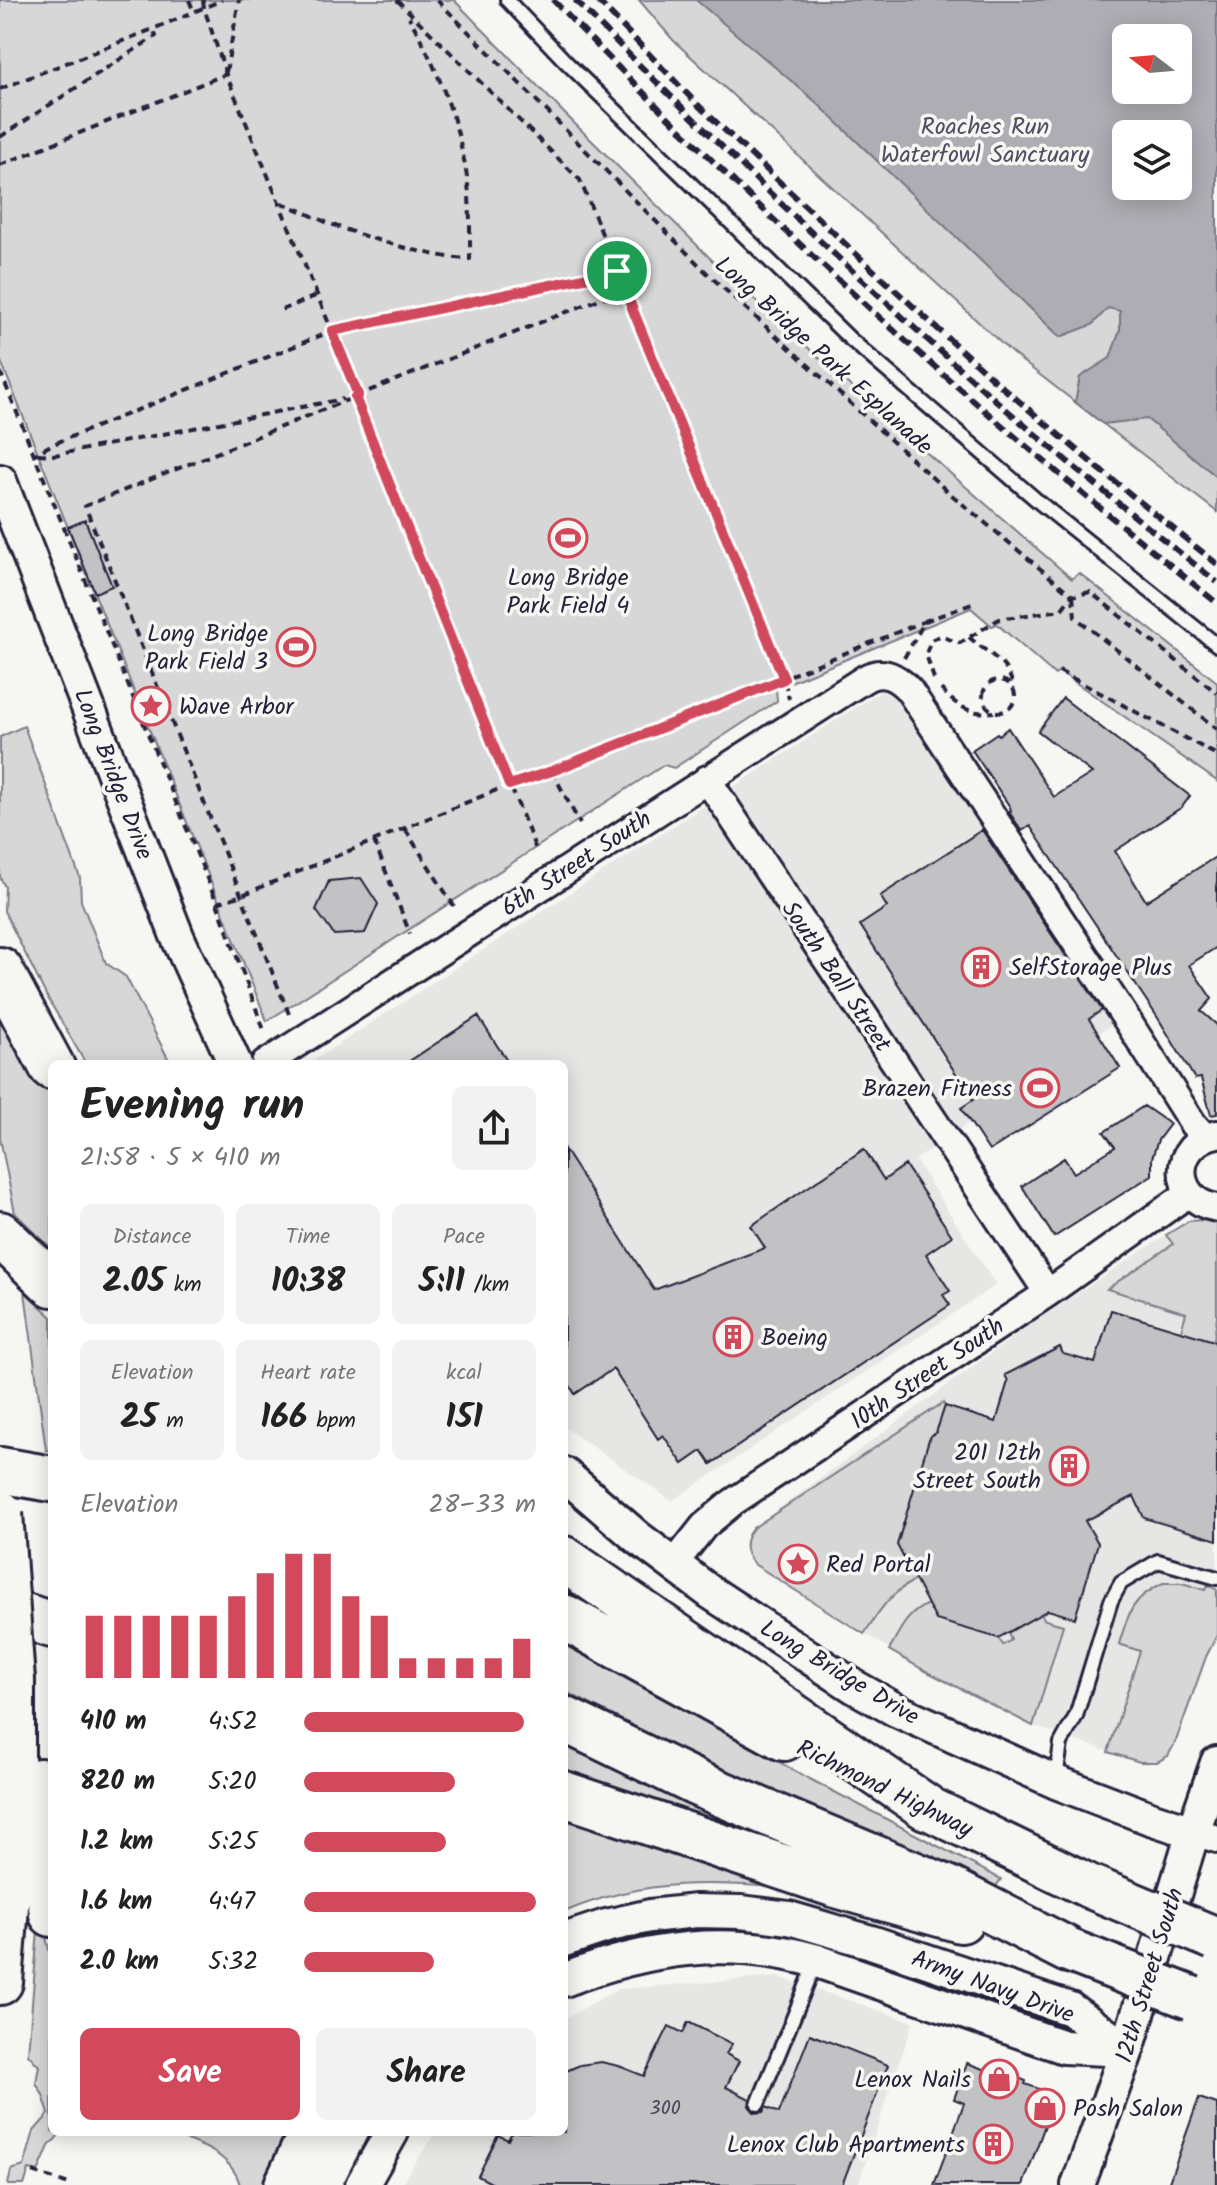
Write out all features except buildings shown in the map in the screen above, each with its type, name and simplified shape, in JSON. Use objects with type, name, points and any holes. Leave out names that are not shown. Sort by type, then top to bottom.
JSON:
[{"type":"highway","points":[[0,970],[48,1060]]},
{"type":"highway","points":[[0,1234],[48,1280]]},
{"type":"highway","points":[[0,1470],[48,1478]]},
{"type":"highway","points":[[0,1513],[12,1680],[12,1830],[0,1982]]},
{"type":"highway","points":[[568,1562],[926,1807]]},
{"type":"highway","points":[[0,1608],[48,1624]]},
{"type":"highway","name":"Richmond Highway","points":[[568,1619],[742,1716],[926,1807],[1091,1887],[1216,1938]]},
{"type":"highway","points":[[12,1680],[40,1763],[42,1837],[48,1883]]},
{"type":"highway","points":[[568,1721],[698,1784],[947,1888],[1068,1950]]},
{"type":"highway","points":[[568,1795],[833,1884],[1068,1950],[1205,2003]]},
{"type":"highway","points":[[287,2185],[310,2136]]},
{"type":"street","name":"Long Bridge Drive","points":[[0,481],[177,936],[233,1060]]},
{"type":"street","name":"6th Street South","points":[[271,1060],[866,678],[897,670]]},
{"type":"street","points":[[897,670],[1193,1124],[1211,1136]]},
{"type":"street","name":"South Ball Street","points":[[707,779],[1048,1293]]},
{"type":"street","points":[[1211,1136],[1194,1144],[1186,1155],[1182,1168],[1183,1181],[1197,1201],[1217,1208]]},
{"type":"street","name":"10th Street South","points":[[674,1564],[704,1526],[733,1502],[1048,1293],[1189,1193]]},
{"type":"street","name":"Long Bridge Drive","points":[[568,1477],[637,1537],[710,1592],[855,1687],[896,1710],[1056,1782],[1205,1836]]},
{"type":"street","name":"12th Street South","points":[[1078,2185],[1205,1836],[1217,1763]]},
{"type":"street","name":"Army Navy Drive","points":[[568,1939],[650,1916],[696,1911],[789,1918],[871,1942],[1070,2009],[1127,2050]]},
{"type":"street","points":[[784,1952],[789,1918]]},
{"type":"street","name":"Army Navy Drive","points":[[568,1978],[606,1964],[650,1953],[696,1948],[784,1952],[1064,2047],[1127,2050]]},
{"type":"street","points":[[969,2014],[981,1980]]},
{"type":"street","points":[[324,2185],[349,2136]]},
{"type":"street","points":[[362,2185],[390,2136]]},
{"type":"lane","points":[[507,0],[850,339],[1040,503],[1217,645]]},
{"type":"lane","points":[[1056,1782],[1061,1743],[1076,1716],[1111,1601],[1121,1583],[1158,1561],[1217,1578]]},
{"type":"lane","points":[[758,2104],[817,1961]]},
{"type":"path","points":[[189,0],[194,12]]},
{"type":"path","points":[[203,0],[226,74],[318,295],[537,852]]},
{"type":"path","points":[[0,89],[222,0]]},
{"type":"path","points":[[226,74],[239,0]]},
{"type":"path","points":[[397,0],[580,180],[784,679],[789,699]]},
{"type":"path","name":"Long Bridge Park Esplanade","points":[[437,0],[709,275],[947,491],[1073,596],[1090,592],[1217,693]]},
{"type":"path","points":[[279,203],[369,237],[470,259],[465,163],[453,116],[439,75],[406,11]]},
{"type":"path","points":[[0,137],[156,36],[153,29]]},
{"type":"path","points":[[0,165],[226,74]]},
{"type":"path","points":[[35,454],[332,331],[617,271]]},
{"type":"path","points":[[289,1014],[85,506],[623,289]]},
{"type":"path","points":[[282,310],[318,295]]},
{"type":"path","points":[[0,371],[217,903],[264,1030]]},
{"type":"path","points":[[35,454],[55,455],[357,396]]},
{"type":"path","points":[[969,637],[1004,665],[1012,677],[1014,701],[1011,707],[1001,712],[971,712],[958,706],[943,692],[928,664],[926,649],[931,640],[940,636],[960,643],[969,637],[999,619],[1061,610],[1073,596]]},
{"type":"path","points":[[1073,596],[1075,617],[1217,729]]},
{"type":"path","points":[[217,903],[977,602]]},
{"type":"path","points":[[897,670],[925,621]]},
{"type":"path","points":[[1059,671],[1217,755]]},
{"type":"path","points":[[994,712],[983,700],[989,684],[1000,680],[1014,690]]},
{"type":"path","points":[[552,771],[580,824]]},
{"type":"path","points":[[405,829],[454,906]]},
{"type":"path","points":[[374,841],[410,934]]},
{"type":"path","points":[[33,2172],[72,2185]]},
{"type":"shaded area","name":"Roaches Run Waterfowl Sanctuary","points":[[696,0],[1217,0],[1217,477],[1147,419],[1103,424],[1075,402],[1080,377],[1110,358],[1120,330],[1120,311],[1108,308],[1092,325],[1060,337],[816,102]]},
{"type":"shaded area","points":[[890,685],[1114,1023],[915,1160],[996,1285],[672,1501],[568,1430],[568,1060],[314,1060]]},
{"type":"shaded area","points":[[1166,1235],[1217,1295],[1217,1635],[1168,1756],[1157,1762],[1140,1762],[1028,1724],[922,1669],[754,1564],[746,1551],[745,1542],[753,1528],[1024,1329]]},
{"type":"shaded area","points":[[779,1977],[913,2022],[858,2185],[400,2185],[433,2136],[568,2136],[568,2017],[618,1989]]},
{"type":"green space","points":[[0,0],[454,0],[720,268],[867,401],[1072,579],[1079,573],[1217,682],[1217,781],[1059,671],[1055,675],[997,624],[992,626],[971,608],[776,688],[777,701],[674,768],[664,765],[267,1021],[0,359]]},
{"type":"green space","name":"Roaches Run Waterfowl Sanctuary","points":[[639,0],[1217,0],[1217,512],[1013,354],[673,40]]},
{"type":"green space","points":[[24,726],[80,878],[81,901],[106,963],[126,977],[169,1060],[84,1060],[46,995],[4,911],[5,887],[0,877],[0,737]]},
{"type":"green space","points":[[0,1002],[48,1084],[48,1245],[15,1213],[0,1138]]},
{"type":"green space","points":[[1189,1221],[1217,1223],[1214,1340],[1217,1347],[1214,1341],[1181,1331],[1186,1313],[1107,1289],[1173,1244],[1166,1235]]},
{"type":"green space","points":[[25,1292],[48,1313],[46,1450]]},
{"type":"green space","points":[[943,1403],[945,1406],[936,1433],[930,1436],[915,1580],[892,1597],[864,1634],[754,1564],[746,1546],[753,1528]]},
{"type":"green space","points":[[1163,1583],[1182,1583],[1205,1590],[1208,1585],[1217,1590],[1217,1635],[1168,1756],[1157,1762],[1140,1762],[1108,1752],[1140,1651],[1119,1644],[1138,1601]]},
{"type":"green space","points":[[928,1604],[998,1638],[1003,1645],[1011,1640],[1008,1633],[1041,1614],[1045,1620],[1063,1625],[1033,1726],[889,1650],[909,1617]]},
{"type":"green space","points":[[568,1643],[806,1777],[1001,1879],[996,1886],[768,1790],[568,1693]]},
{"type":"green space","points":[[568,1743],[776,1834],[774,1842],[568,1771]]},
{"type":"green space","points":[[568,1815],[799,1889],[680,1885],[652,1887],[568,1911]]},
{"type":"green space","points":[[38,1930],[44,1930],[48,1946],[48,2111],[36,2083],[39,2066],[28,2054]]},
{"type":"green space","points":[[48,2115],[48,2136],[58,2136],[49,2146],[38,2172],[29,2170],[24,2185],[8,2185],[11,2170],[24,2166],[34,2131]]},
{"type":"green space","points":[[175,2136],[300,2136],[277,2185],[240,2185],[228,2164],[198,2144]]},
{"type":"railway","points":[[553,0],[710,158],[872,311],[1041,459],[1217,603]]},
{"type":"railway","points":[[575,0],[780,203],[885,301],[1075,468],[1217,582]]},
{"type":"railway","points":[[597,0],[698,105],[994,380],[1217,564]]},
{"type":"place","name":"Long Bridge Park Field 4","points":[[568,538]]},
{"type":"place","name":"Long Bridge Park Field 3","points":[[296,647]]},
{"type":"place","name":"Wave Arbor","points":[[151,706]]},
{"type":"place","name":"SelfStorage Plus","points":[[981,967]]},
{"type":"place","name":"Brazen Fitness","points":[[1040,1088]]},
{"type":"place","name":"Boeing","points":[[733,1337]]},
{"type":"place","name":"201 12th Street South","points":[[1069,1466]]},
{"type":"place","name":"Red Portal","points":[[798,1564]]},
{"type":"place","name":"Lenox Nails","points":[[999,2079]]},
{"type":"place","name":"Posh Salon","points":[[1045,2108]]},
{"type":"place","name":"Lenox Club Apartments","points":[[993,2144]]},
{"type":"route","points":[[617,271],[784,679],[552,771],[509,785],[355,397],[358,395],[332,331],[617,271]]}]
